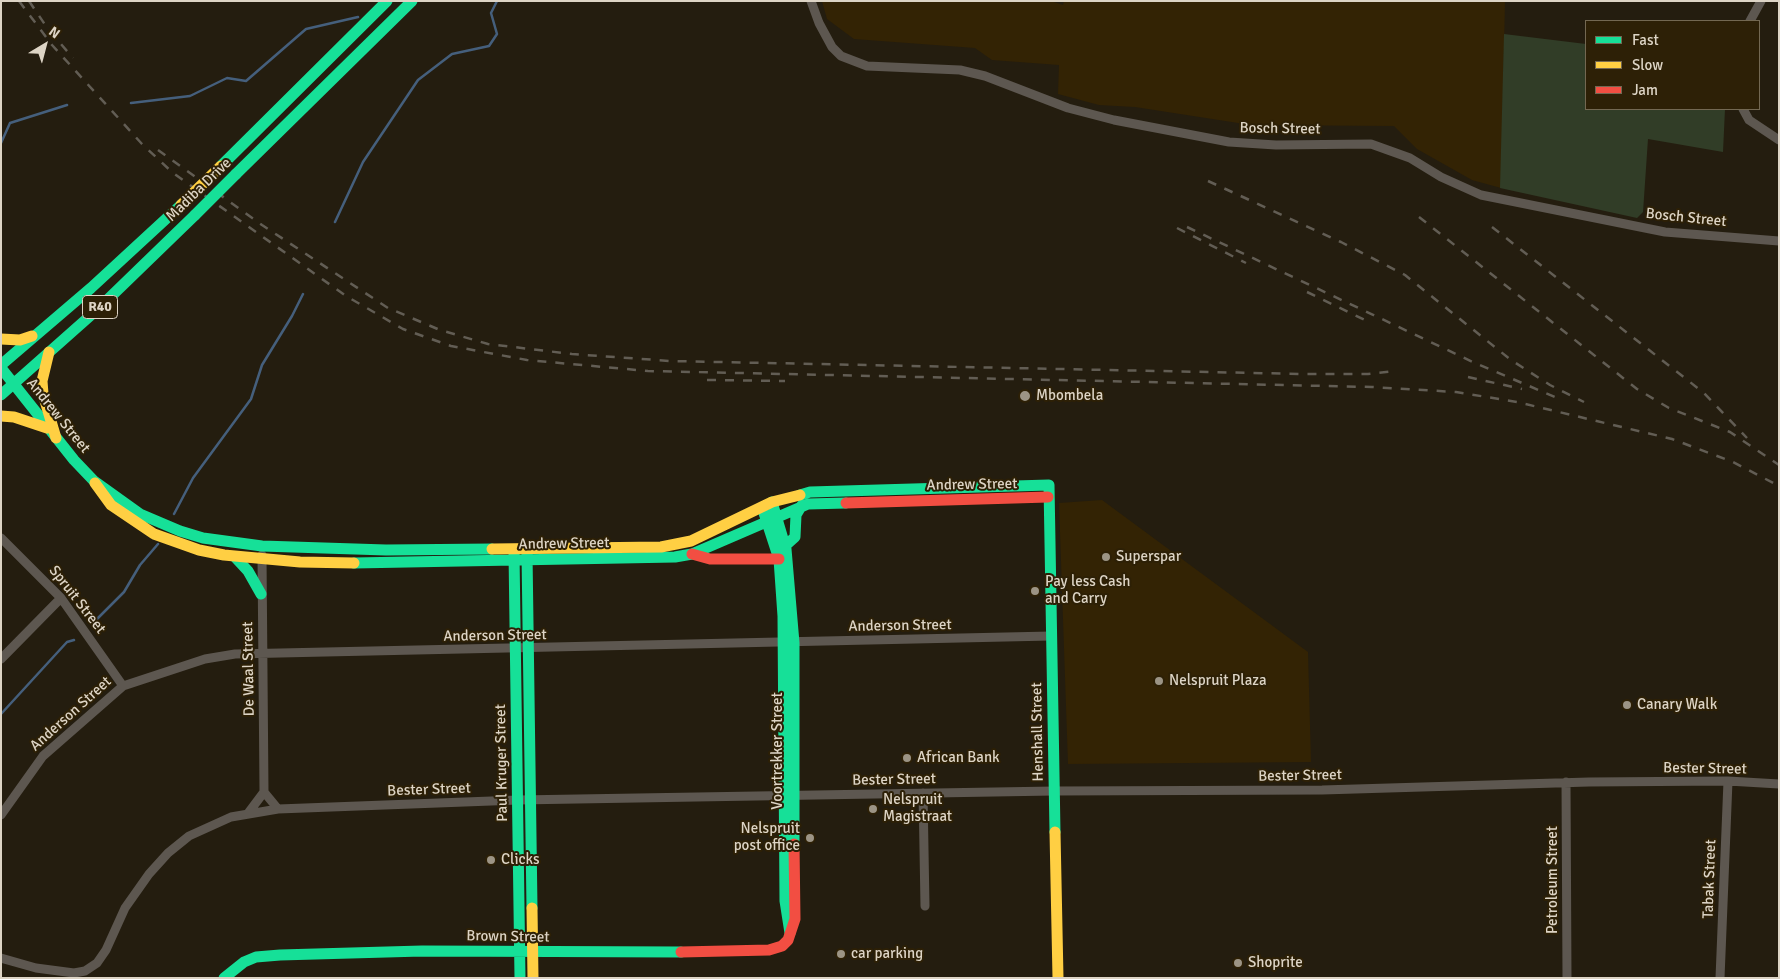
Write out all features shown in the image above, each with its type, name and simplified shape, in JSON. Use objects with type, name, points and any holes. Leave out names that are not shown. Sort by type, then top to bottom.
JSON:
[{"type":"main road","name":"Madiba Drive","points":[[1,366],[91,288],[181,205],[387,1]]},
{"type":"main road","name":"Madiba Drive","points":[[1,395],[99,308],[412,1]]},
{"type":"main road","points":[[1,339],[20,340],[35,335]]},
{"type":"main road","points":[[50,351],[42,381],[43,394],[56,438]]},
{"type":"main road","name":"Andrew Street","points":[[1,366],[13,385],[47,428],[94,481],[111,505],[154,534],[199,550],[262,560],[386,563],[514,554]]},
{"type":"main road","points":[[1,416],[14,417],[47,428]]},
{"type":"main road","name":"Andrew Street","points":[[94,481],[140,514],[158,523],[203,538],[262,546],[675,557],[692,554],[802,505],[1048,497]]},
{"type":"main road","name":"Andrew Street","points":[[527,554],[677,545],[691,541],[767,505],[810,492],[1049,485]]},
{"type":"main road","name":"Henshall Street","points":[[1049,485],[1058,978]]},
{"type":"main road","name":"Voortrekker Street","points":[[767,505],[786,546],[789,643],[788,795],[795,919],[790,933]]},
{"type":"main road","points":[[786,546],[795,537],[796,515],[802,505]]},
{"type":"main road","name":"Voortrekker Street","points":[[772,519],[789,643]]},
{"type":"main road","name":"Paul Kruger Street","points":[[514,554],[520,978]]},
{"type":"main road","name":"Paul Kruger Street","points":[[527,554],[533,978]]},
{"type":"main road","points":[[692,554],[710,559],[778,559]]},
{"type":"main road","points":[[235,557],[248,571],[261,594]]},
{"type":"main road","name":"Brown Street","points":[[224,978],[244,962],[256,957],[280,954],[422,951],[533,953],[769,950],[782,946],[790,933]]},
{"type":"street","name":"Bosch Street","points":[[811,1],[819,23],[832,47],[841,56],[867,66],[960,70],[985,76],[1068,108],[1114,120],[1229,142],[1276,145],[1371,144],[1410,158],[1441,177],[1480,195],[1665,232],[1779,240]]},
{"type":"street","points":[[1751,20],[1761,1]]},
{"type":"street","points":[[1743,110],[1748,120],[1779,140]]},
{"type":"street","name":"Spruit Street","points":[[1,538],[61,598],[123,686]]},
{"type":"street","name":"De Waal Street","points":[[262,546],[264,792]]},
{"type":"street","points":[[1,659],[61,598]]},
{"type":"street","name":"Anderson Street","points":[[1,815],[43,756],[123,686],[205,659],[263,652],[528,649],[1051,636]]},
{"type":"street","name":"Bester Street","points":[[1,958],[36,968],[74,973],[85,971],[97,963],[106,950],[125,908],[148,874],[168,853],[189,836],[208,826],[249,812],[278,809],[518,800],[1054,790],[1322,790],[1566,782],[1728,781],[1779,784]]},
{"type":"street","name":"Tabak Street","points":[[1720,978],[1728,781]]},
{"type":"street","name":"Petroleum Street","points":[[1566,782],[1567,978]]},
{"type":"street","points":[[249,812],[264,792],[278,809]]},
{"type":"street","points":[[923,793],[925,906]]},
{"type":"shaded area","points":[[822,1],[1051,1],[1063,5],[1064,1],[1505,1],[1501,188],[1472,180],[1417,149],[1394,126],[1251,125],[1135,107],[1099,105],[1058,94],[1059,65],[992,60],[975,48],[854,39],[827,19]]},
{"type":"shaded area","points":[[1102,500],[1308,652],[1311,762],[1068,764],[1059,503]]},
{"type":"green space","points":[[1504,34],[1585,44],[1585,110],[1725,110],[1723,152],[1648,139],[1643,212],[1637,218],[1500,188]]},
{"type":"waterway","points":[[335,222],[363,162],[418,80],[452,54],[489,46],[497,34],[491,13],[497,1]]},
{"type":"waterway","points":[[131,103],[190,96],[227,78],[246,81],[306,29],[358,17]]},
{"type":"waterway","points":[[1,143],[10,123],[67,105]]},
{"type":"waterway","points":[[174,514],[193,478],[251,399],[262,365],[303,294]]},
{"type":"waterway","points":[[94,622],[124,592],[140,565],[158,544]]},
{"type":"waterway","points":[[1,714],[67,642],[74,640]]},
{"type":"railway","points":[[19,1],[52,45],[142,144],[173,173],[346,296],[403,329],[451,346],[527,360],[648,371],[1372,387],[1456,392],[1517,402],[1672,439],[1733,462],[1779,486]]},
{"type":"railway","points":[[29,1],[48,29],[73,58]]},
{"type":"railway","points":[[158,150],[262,225],[388,308],[440,330],[488,344],[572,354],[670,361],[1304,374],[1368,374],[1396,371]]},
{"type":"railway","points":[[1208,181],[1341,242],[1405,275],[1511,360],[1550,385],[1584,402]]},
{"type":"railway","points":[[1419,217],[1637,389],[1669,408],[1730,432],[1779,465]]},
{"type":"railway","points":[[1187,227],[1475,363],[1555,397]]},
{"type":"railway","points":[[1492,227],[1704,393],[1747,438]]},
{"type":"railway","points":[[1177,228],[1246,263]]},
{"type":"railway","points":[[1307,292],[1369,322]]},
{"type":"railway","points":[[1468,377],[1522,389]]},
{"type":"railway","points":[[707,380],[785,381]]},
{"type":"traffic: fast","points":[[221,166],[387,1]]},
{"type":"traffic: fast","points":[[236,174],[412,1]]},
{"type":"traffic: fast","points":[[195,215],[236,174]]},
{"type":"traffic: fast","points":[[1,365],[91,288],[181,205]]},
{"type":"traffic: fast","points":[[1,395],[99,308],[195,215]]},
{"type":"traffic: fast","points":[[1,368],[74,460],[94,481],[140,514],[180,531],[203,538],[262,546],[386,550],[492,549]]},
{"type":"traffic: fast","points":[[800,495],[810,492],[1049,485],[1055,832]]},
{"type":"traffic: fast","points":[[772,502],[786,549],[794,643],[794,844]]},
{"type":"traffic: fast","points":[[354,563],[675,557],[692,554],[808,504],[846,503]]},
{"type":"traffic: fast","points":[[785,546],[795,537],[796,515],[802,505]]},
{"type":"traffic: fast","points":[[764,513],[779,559],[783,616],[785,901],[790,933]]},
{"type":"traffic: fast","points":[[514,553],[520,978]]},
{"type":"traffic: fast","points":[[527,553],[532,908]]},
{"type":"traffic: fast","points":[[235,557],[248,571],[261,594]]},
{"type":"traffic: fast","points":[[224,978],[244,962],[256,957],[280,955],[422,951],[681,952]]},
{"type":"traffic: slow","points":[[181,205],[221,166]]},
{"type":"traffic: slow","points":[[1,339],[20,340],[32,336]]},
{"type":"traffic: slow","points":[[49,352],[42,381],[43,394],[56,438]]},
{"type":"traffic: slow","points":[[1,416],[14,417],[47,428]]},
{"type":"traffic: slow","points":[[95,483],[111,505],[154,534],[199,550],[224,555],[300,562],[354,563]]},
{"type":"traffic: slow","points":[[492,549],[661,547],[691,541],[772,502],[800,495]]},
{"type":"traffic: slow","points":[[1055,832],[1058,978]]},
{"type":"traffic: slow","points":[[532,908],[533,978]]},
{"type":"traffic: jam","points":[[846,503],[1048,497]]},
{"type":"traffic: jam","points":[[692,554],[710,559],[779,559]]},
{"type":"traffic: jam","points":[[681,952],[769,950],[782,946],[788,940],[795,919],[794,844]]},
{"type":"place","name":"Mbombela","points":[[1025,396]]},
{"type":"place","name":"Superspar","points":[[1106,557]]},
{"type":"place","name":"Pay less Cash and Carry","points":[[1035,591]]},
{"type":"place","name":"Nelspruit Plaza","points":[[1159,681]]},
{"type":"place","name":"Canary Walk","points":[[1627,705]]},
{"type":"place","name":"African Bank","points":[[907,758]]},
{"type":"place","name":"Nelspruit Magistraat","points":[[873,809]]},
{"type":"place","name":"Nelspruit post office","points":[[810,838]]},
{"type":"place","name":"Clicks","points":[[491,860]]},
{"type":"place","name":"car parking","points":[[841,954]]},
{"type":"place","name":"Shoprite","points":[[1238,963]]}]
